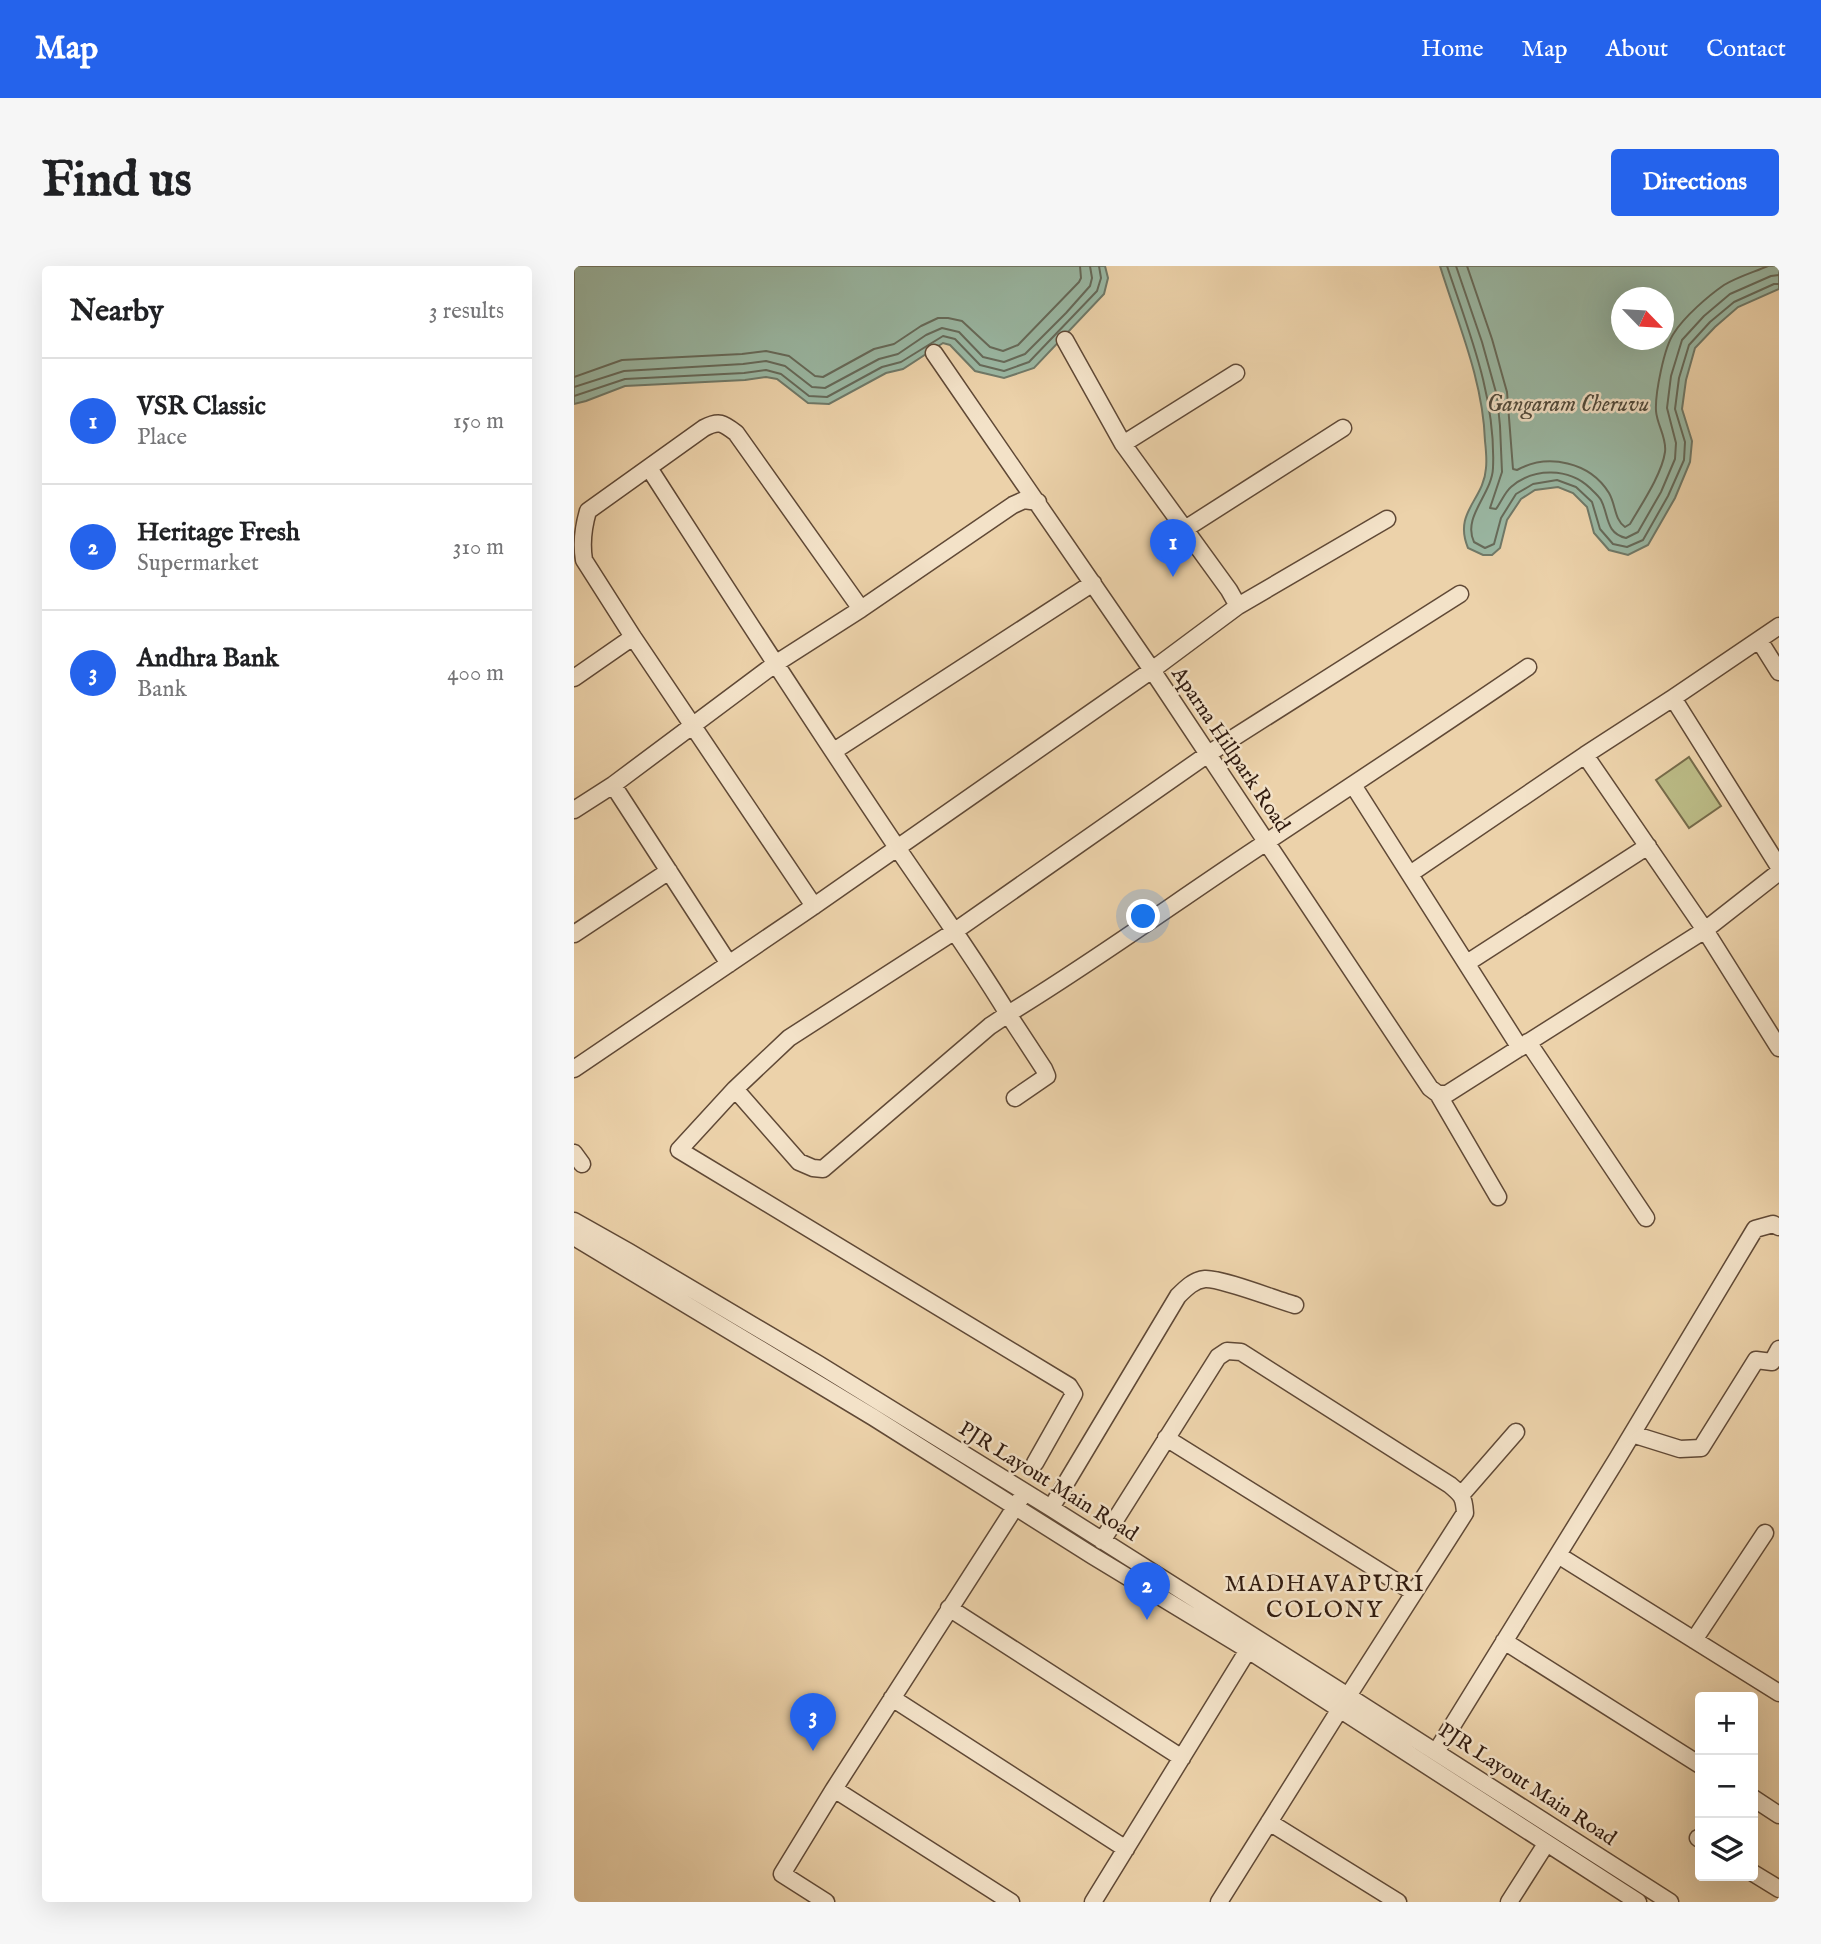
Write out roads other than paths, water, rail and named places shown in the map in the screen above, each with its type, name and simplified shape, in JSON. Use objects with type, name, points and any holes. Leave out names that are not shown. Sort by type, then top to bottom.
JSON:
[{"type":"street","points":[[1065,340],[1124,444],[1238,606]]},
{"type":"street","points":[[934,353],[1152,670],[1238,606],[1387,519]]},
{"type":"street","points":[[1124,444],[1236,373]]},
{"type":"street","points":[[814,906],[584,560],[583,530],[589,511],[704,428],[713,423],[723,423],[736,433],[861,609]]},
{"type":"street","points":[[1185,529],[1343,428]]},
{"type":"street","points":[[649,468],[775,664],[955,931],[1044,1069],[1046,1076],[1015,1098]]},
{"type":"street","points":[[574,810],[613,785],[775,664],[1013,505],[1024,500],[1038,502]]},
{"type":"street","points":[[834,751],[1093,583]]},
{"type":"street","points":[[1035,1463],[1074,1394],[1069,1385],[679,1150],[735,1089],[789,1038],[955,931],[1208,754],[1460,594]]},
{"type":"street","points":[[1410,874],[1779,626]]},
{"type":"street","points":[[574,678],[633,637]]},
{"type":"street","points":[[1759,640],[1779,672]]},
{"type":"street","points":[[735,1089],[800,1162],[823,1169],[990,1026],[1058,984],[1266,841],[1528,667]]},
{"type":"street","name":"Aparna Hillpark Road","points":[[574,1069],[814,906],[896,846],[1152,670],[1381,1016],[1430,1088],[1438,1094],[1498,1198]]},
{"type":"street","points":[[1438,1094],[1447,1094],[1705,930],[1779,869],[1673,698]]},
{"type":"street","points":[[1585,755],[1705,930],[1779,1048]]},
{"type":"street","points":[[613,785],[729,964]]},
{"type":"street","points":[[1353,785],[1467,962],[1646,1218]]},
{"type":"street","points":[[1467,962],[1648,846]]},
{"type":"street","points":[[574,934],[668,871]]},
{"type":"street","name":"PJR Layout Main Road","points":[[574,1221],[818,1364],[1051,1508],[1378,1724],[1436,1752],[1670,1902]]},
{"type":"street","points":[[1436,1752],[1755,1229],[1773,1224],[1779,1227]]},
{"type":"street","points":[[574,1237],[873,1417],[1248,1650],[1344,1702]]},
{"type":"street","points":[[1051,1508],[1178,1296],[1191,1284],[1206,1279],[1295,1305]]},
{"type":"street","points":[[1632,1434],[1680,1449],[1701,1448],[1756,1360],[1772,1362],[1779,1349]]},
{"type":"street","points":[[1102,1542],[1217,1357],[1227,1351],[1241,1352],[1450,1485],[1462,1494],[1465,1502],[1465,1513],[1219,1902]]},
{"type":"street","points":[[1462,1494],[1516,1432]]},
{"type":"street","points":[[1166,1438],[1413,1592]]},
{"type":"street","points":[[826,1902],[782,1874],[1025,1492]]},
{"type":"street","points":[[1694,1640],[1765,1533]]},
{"type":"street","points":[[1558,1555],[1779,1693]]},
{"type":"street","points":[[949,1608],[1182,1758]]},
{"type":"street","points":[[1504,1641],[1695,1762]]},
{"type":"street","points":[[1093,1902],[1248,1650]]},
{"type":"street","points":[[892,1698],[1126,1849]]},
{"type":"street","points":[[1378,1724],[1546,1844],[1638,1902]]},
{"type":"street","points":[[834,1789],[1005,1901]]},
{"type":"street","points":[[1758,1801],[1779,1815]]},
{"type":"street","points":[[1269,1822],[1398,1902]]},
{"type":"street","points":[[1509,1902],[1546,1844]]},
{"type":"street","points":[[1758,1876],[1777,1889],[1767,1902]]},
{"type":"water","points":[[574,266],[1105,266],[1108,278],[1104,294],[1034,368],[1004,378],[975,371],[950,345],[943,343],[903,369],[886,373],[829,404],[808,403],[777,379],[766,377],[625,386],[574,404]]},
{"type":"water","name":"Gangaram Cheruvu","points":[[1440,266],[1779,266],[1779,289],[1738,307],[1695,348],[1686,380],[1682,409],[1692,441],[1690,462],[1675,498],[1648,545],[1628,555],[1609,550],[1594,533],[1587,507],[1573,493],[1558,487],[1535,490],[1521,499],[1507,520],[1500,548],[1492,555],[1483,555],[1468,548],[1464,525],[1484,479],[1486,451],[1480,396]]},
{"type":"place","name":"VSR Classic","points":[[1173,577]]},
{"type":"place","name":"Heritage Fresh","points":[[1147,1620]]},
{"type":"place","name":"Andhra Bank","points":[[813,1751]]},
{"type":"district","name":"MADHAVAPURI COLONY","points":[[1325,1597]]}]
